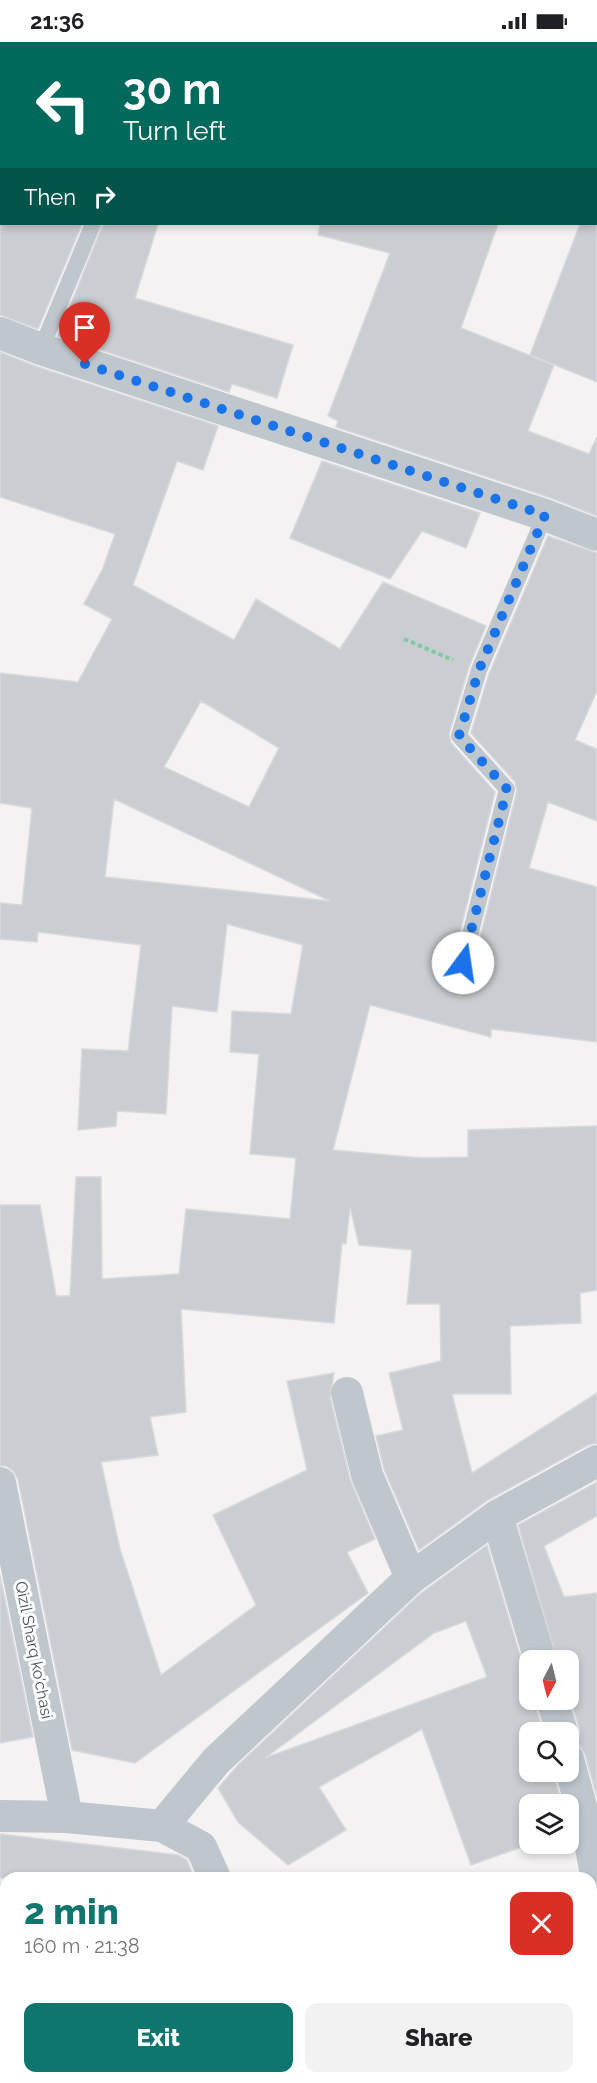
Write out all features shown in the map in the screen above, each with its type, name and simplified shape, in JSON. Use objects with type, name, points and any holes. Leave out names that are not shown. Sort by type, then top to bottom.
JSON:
[{"type":"street","points":[[0,333],[41,349],[545,515],[597,535]]},
{"type":"street","points":[[347,1393],[368,1475],[411,1578]]},
{"type":"street","points":[[162,1826],[216,1761],[411,1578],[497,1516],[597,1461]]},
{"type":"street","name":"Qizil Sharq ko'chasi","points":[[0,1483],[67,1817]]},
{"type":"street","points":[[497,1516],[537,1650]]},
{"type":"street","points":[[574,1782],[596,1872]]},
{"type":"street","points":[[0,1816],[67,1817],[162,1826],[201,1846],[212,1872]]},
{"type":"lane","points":[[41,349],[93,225]]},
{"type":"lane","points":[[463,963],[507,789],[459,736],[479,670],[545,515]]},
{"type":"path","points":[[404,639],[479,670]]},
{"type":"building","points":[[0,225],[82,225],[38,329],[0,315]]},
{"type":"building","points":[[103,225],[158,225],[135,298],[293,345],[277,398],[232,384],[229,392],[58,336]]},
{"type":"building","points":[[320,225],[498,225],[461,328],[554,365],[528,431],[589,454],[597,437],[597,516],[551,498],[336,427],[338,421],[328,416],[390,253],[318,235]]},
{"type":"building","points":[[580,225],[597,225],[597,382],[530,355]]},
{"type":"building","points":[[0,352],[35,366],[218,426],[203,470],[177,461],[133,585],[234,640],[256,599],[340,649],[383,582],[486,626],[469,667],[449,734],[451,743],[495,792],[453,960],[453,966],[460,973],[466,973],[473,966],[517,791],[515,782],[471,733],[489,674],[548,536],[597,553],[597,691],[575,740],[597,749],[597,821],[548,802],[529,868],[597,887],[597,1042],[491,1029],[491,1037],[370,1005],[333,1150],[421,1158],[468,1157],[468,1130],[597,1126],[597,1290],[580,1293],[581,1323],[510,1326],[511,1394],[452,1394],[472,1473],[597,1393],[597,1443],[588,1445],[488,1500],[419,1550],[384,1469],[376,1436],[403,1430],[389,1373],[441,1361],[440,1304],[407,1304],[412,1250],[359,1245],[350,1207],[346,1244],[342,1243],[334,1323],[181,1309],[186,1412],[150,1417],[158,1455],[101,1462],[120,1549],[161,1675],[256,1605],[213,1515],[307,1470],[287,1381],[334,1373],[330,1397],[350,1479],[375,1539],[347,1552],[368,1593],[135,1763],[72,1750],[18,1479],[13,1471],[6,1466],[0,1466],[0,1205],[40,1205],[56,1296],[70,1296],[76,1177],[101,1177],[102,1279],[179,1274],[186,1209],[290,1219],[296,1158],[250,1154],[259,1054],[230,1052],[232,1011],[291,1014],[303,945],[227,924],[217,1012],[172,1006],[166,1114],[117,1111],[116,1126],[78,1130],[82,1049],[128,1051],[141,945],[38,932],[37,942],[0,939],[0,903],[22,905],[32,808],[0,803],[0,673],[78,682],[112,619],[84,604],[103,568],[115,534],[0,497]],"holes":[[[201,701],[279,748],[249,807],[164,767]],[[114,799],[330,901],[105,877]]]},
{"type":"building","points":[[322,461],[480,513],[466,548],[422,531],[390,579],[290,538]]},
{"type":"building","points":[[597,1482],[597,1516],[544,1546],[564,1597],[597,1593],[597,1797],[585,1754],[579,1745],[579,1722],[574,1710],[579,1710],[579,1650],[554,1650],[518,1525]]},
{"type":"building","points":[[487,1545],[519,1652],[519,1710],[537,1710],[540,1722],[519,1722],[519,1782],[556,1782],[559,1794],[519,1794],[519,1848],[471,1865],[422,1729],[319,1787],[346,1830],[288,1865],[238,1822],[218,1788],[238,1765],[420,1594]],"holes":[[[466,1621],[487,1677],[265,1758],[434,1633]]]},
{"type":"building","points":[[0,1575],[33,1737],[0,1743]]},
{"type":"building","points":[[0,1834],[178,1855],[187,1860],[192,1872],[0,1872]]},
{"type":"route","points":[[85,364],[545,515],[479,670],[459,736],[507,789],[463,963]]}]
